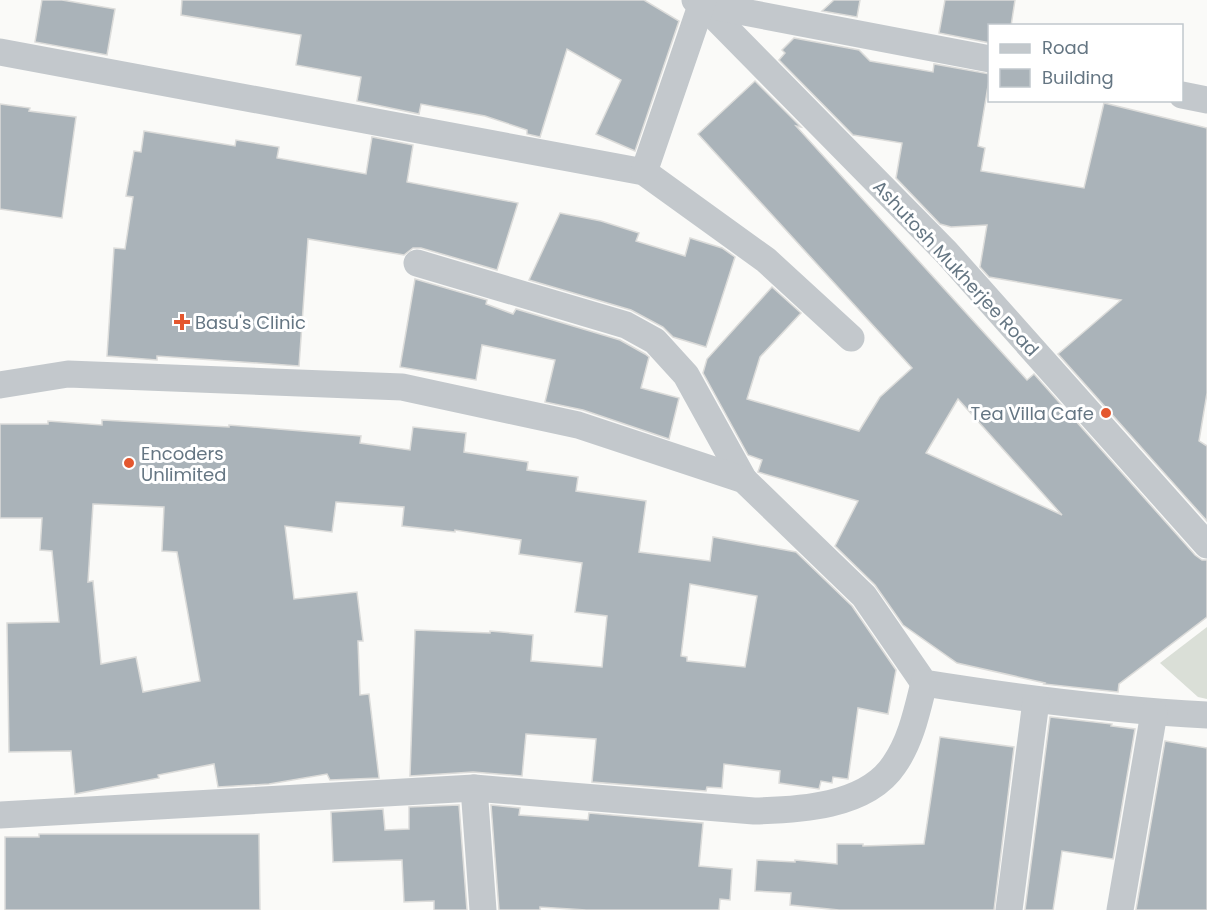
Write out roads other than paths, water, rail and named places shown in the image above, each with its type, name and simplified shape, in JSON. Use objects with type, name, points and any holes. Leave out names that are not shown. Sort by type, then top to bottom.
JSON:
[{"type":"street","points":[[644,172],[700,1],[988,59]]},
{"type":"street","name":"Ashutosh Mukherjee Road","points":[[700,1],[946,252],[1207,545]]},
{"type":"street","points":[[0,52],[644,172],[766,260],[851,338]]},
{"type":"street","points":[[1183,95],[1207,100]]},
{"type":"street","points":[[417,263],[626,326],[655,341],[686,375],[744,480],[864,596],[924,683],[1036,700],[1207,715]]},
{"type":"street","points":[[0,385],[68,374],[402,387],[578,425],[744,480]]},
{"type":"street","points":[[0,815],[474,788],[754,811],[793,810],[828,804],[858,794],[880,780],[894,766],[910,734],[924,683]]},
{"type":"street","points":[[1009,910],[1036,700]]},
{"type":"street","points":[[1119,910],[1154,712]]},
{"type":"street","points":[[474,788],[483,910]]},
{"type":"place","name":"Basu's Clinic","points":[[182,322]]},
{"type":"place","name":"Tea Villa Cafe","points":[[1106,413]]},
{"type":"place","name":"Encoders Unlimited","points":[[129,463]]}]
